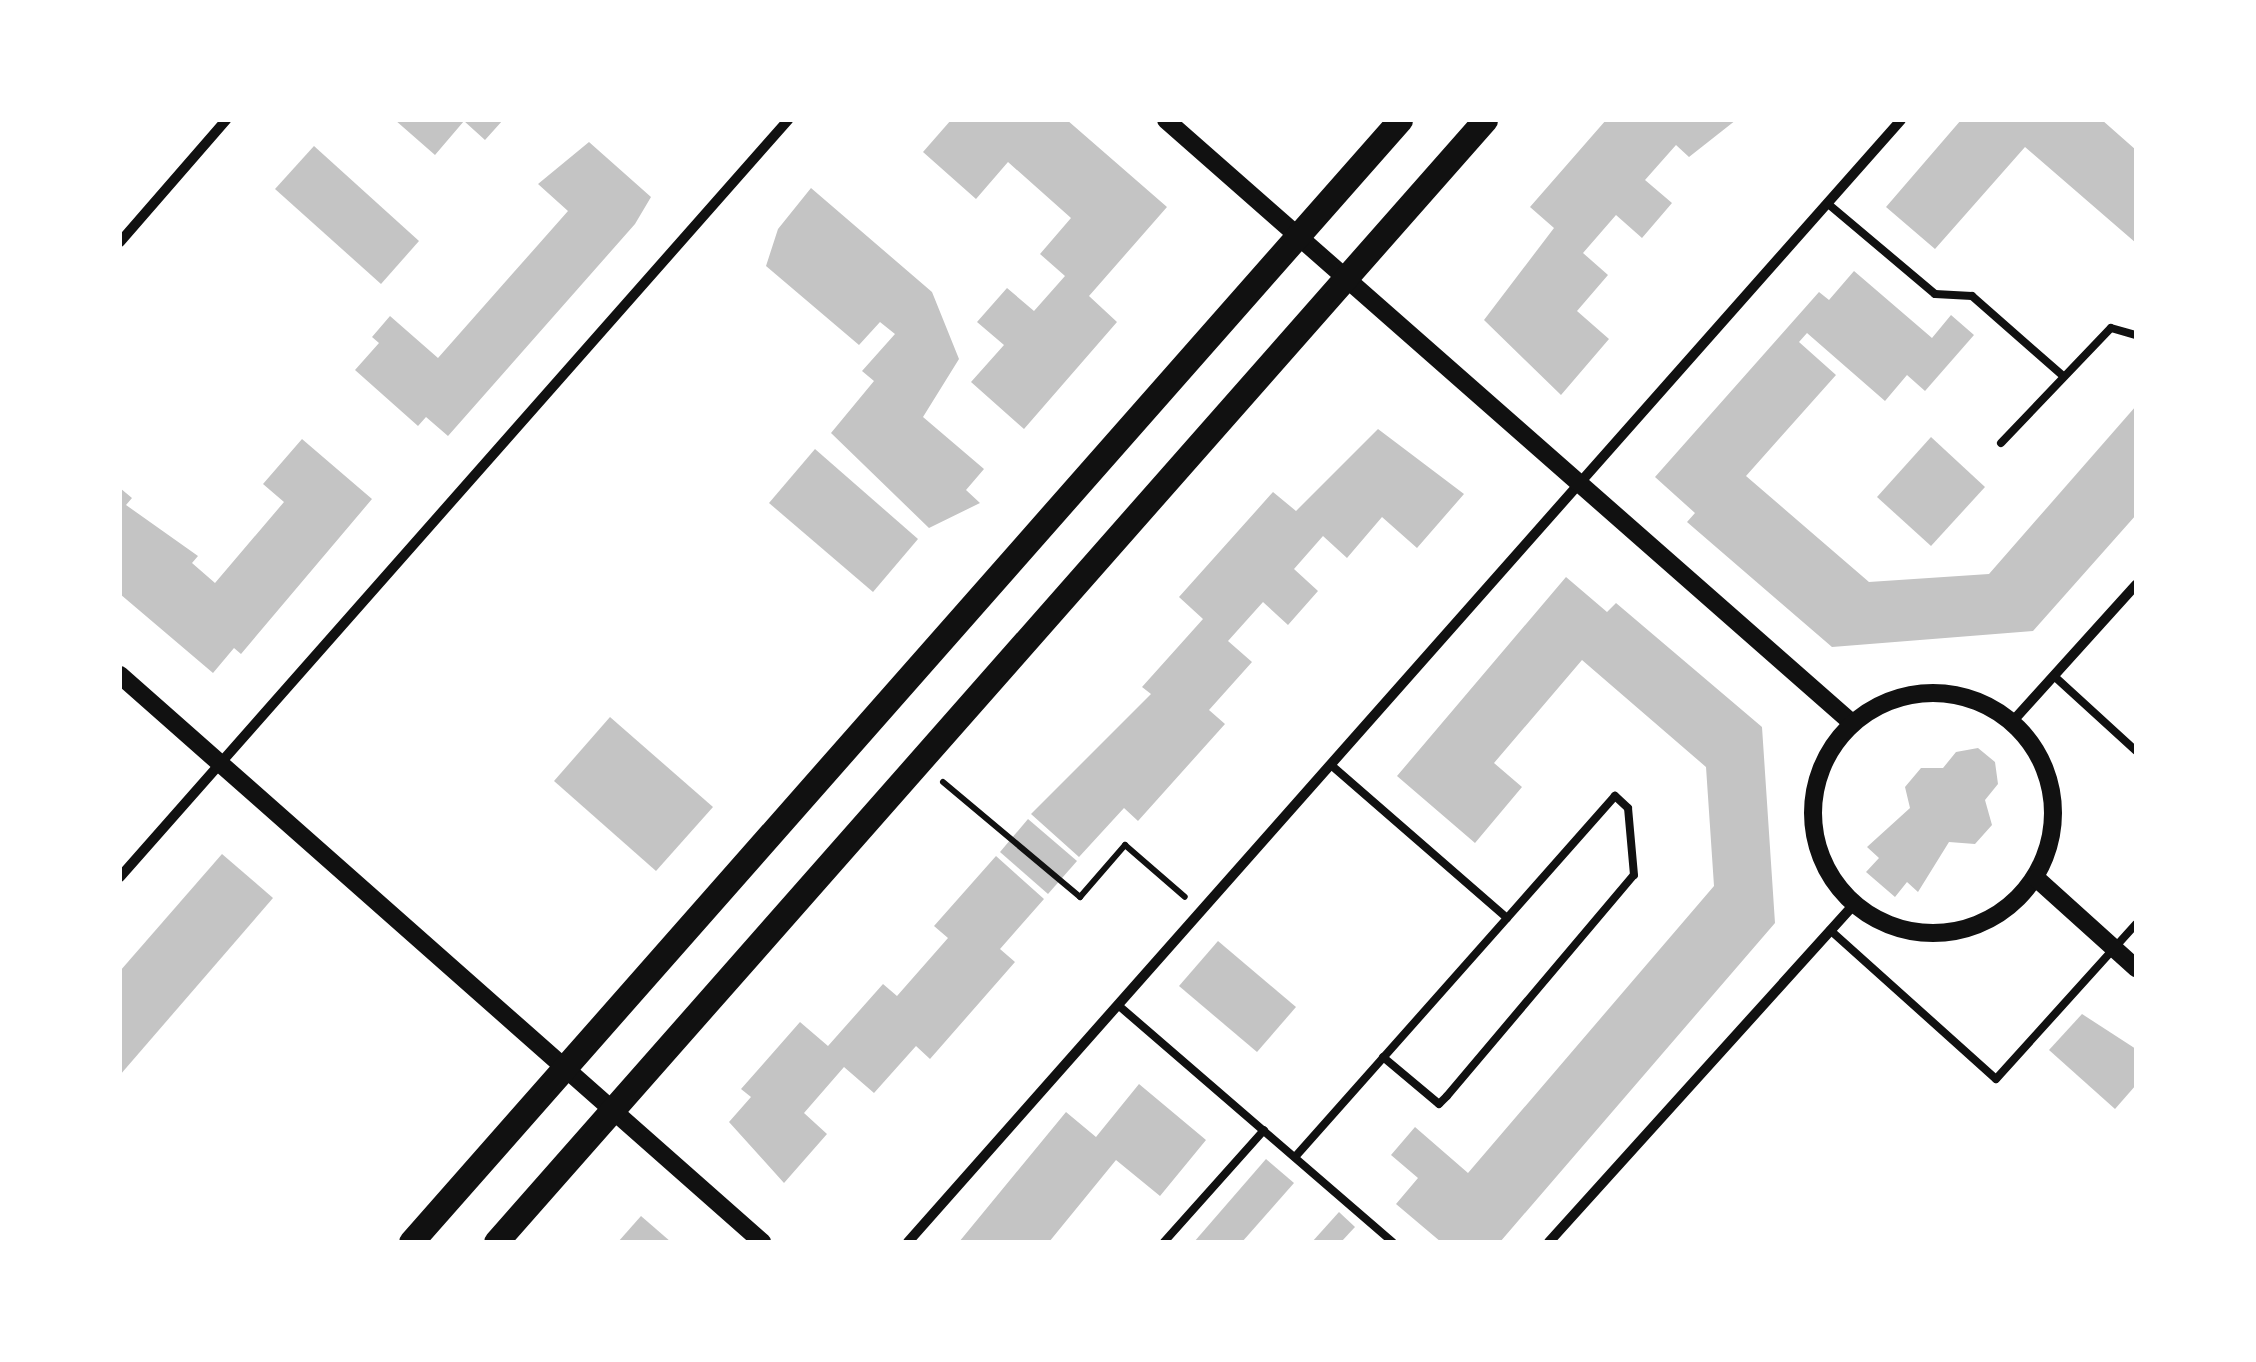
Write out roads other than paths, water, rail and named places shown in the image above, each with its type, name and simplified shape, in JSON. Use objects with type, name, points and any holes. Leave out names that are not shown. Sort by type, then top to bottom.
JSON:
[{"type":"main road","points":[[411,1242],[1400,120]]},
{"type":"main road","points":[[496,1242],[1485,120]]},
{"type":"street","points":[[120,242],[226,120]]},
{"type":"street","points":[[120,877],[788,120]]},
{"type":"street","points":[[1166,120],[1852,723]]},
{"type":"street","points":[[908,1242],[1901,120]]},
{"type":"street","points":[[2012,722],[2136,585]]},
{"type":"street","points":[[120,675],[762,1242]]},
{"type":"street","points":[[1915,694],[1983,703],[2012,722],[2035,748],[2054,812],[2036,878],[1971,929],[1916,932],[1853,906],[1827,874],[1813,794],[1852,723],[1915,694]]},
{"type":"street","points":[[2036,878],[2136,968]]},
{"type":"street","points":[[1549,1242],[1853,906]]},
{"type":"lane","points":[[1828,203],[1936,294],[1972,296],[2063,376]]},
{"type":"lane","points":[[2002,443],[2111,328],[2136,335]]},
{"type":"lane","points":[[2054,676],[2136,751]]},
{"type":"lane","points":[[1331,766],[1507,918]]},
{"type":"lane","points":[[1295,1157],[1383,1057],[1615,796],[1628,808],[1634,875],[1447,1096],[1439,1104],[1383,1057]]},
{"type":"lane","points":[[1830,930],[1996,1078],[2136,924]]},
{"type":"lane","points":[[1118,1005],[1393,1242]]},
{"type":"lane","points":[[1164,1242],[1264,1130]]}]
